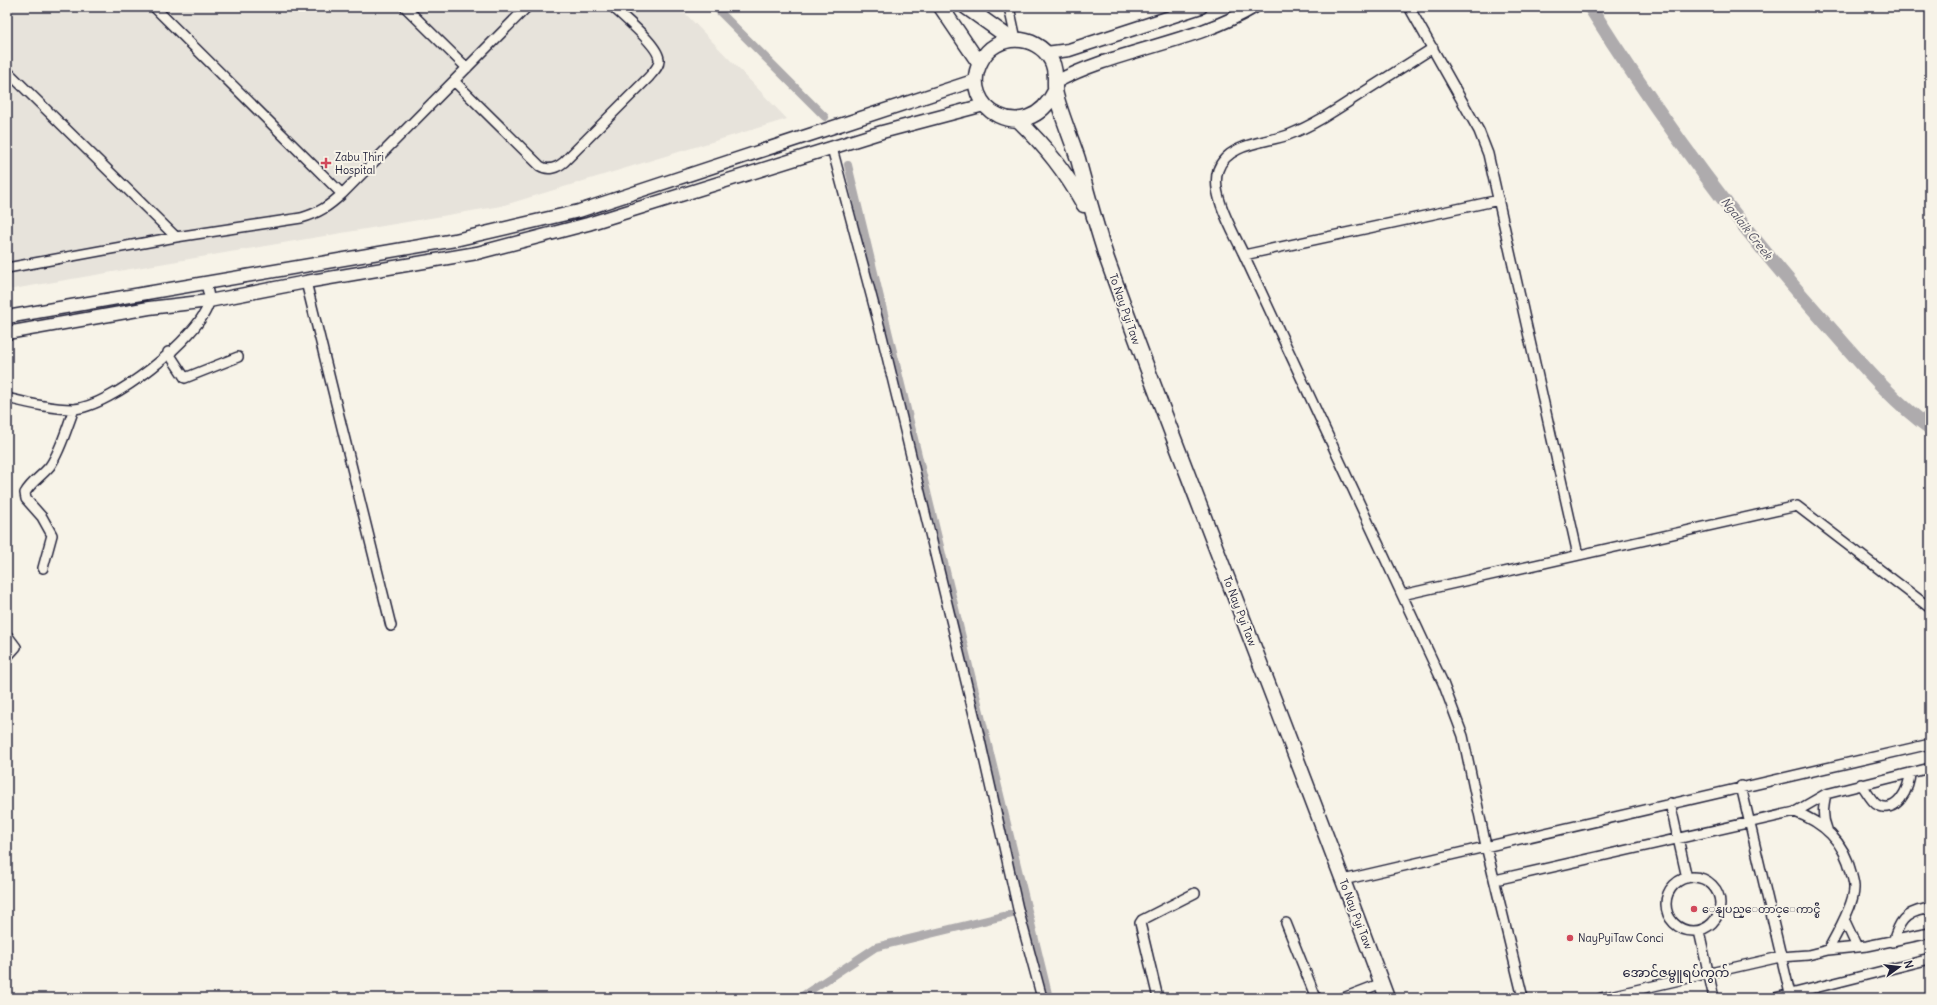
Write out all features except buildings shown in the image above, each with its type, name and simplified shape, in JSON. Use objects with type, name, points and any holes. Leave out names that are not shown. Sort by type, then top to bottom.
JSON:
[{"type":"main road","points":[[941,7],[979,63]]},
{"type":"main road","points":[[1046,53],[1069,50],[1201,7]]},
{"type":"main road","points":[[1095,224],[1056,87],[1052,62],[1046,53],[1032,42],[1013,39],[997,44],[987,52],[979,63],[976,80],[977,90],[984,105],[999,116],[1018,120],[1030,118],[1041,112],[1049,103],[1056,87],[1079,70],[1201,30],[1243,14],[1254,7]]},
{"type":"main road","points":[[976,9],[1013,39]]},
{"type":"main road","points":[[7,317],[455,240],[579,211],[976,80]]},
{"type":"main road","points":[[7,333],[149,308],[209,301],[306,282],[485,251],[588,224],[926,119],[984,105]]},
{"type":"main road","points":[[1018,120],[1047,148],[1059,163],[1070,179],[1095,224]]},
{"type":"main road","name":"To Nay Pyi Taw","points":[[1095,224],[1139,349],[1388,998]]},
{"type":"street","points":[[154,7],[342,194]]},
{"type":"street","points":[[405,7],[466,68]]},
{"type":"street","points":[[7,268],[176,237],[310,216],[324,210],[342,194],[527,7]]},
{"type":"street","points":[[454,81],[540,166],[548,169],[557,166],[564,162],[649,77],[659,64],[659,55],[652,45],[613,7]]},
{"type":"street","points":[[1008,7],[1013,39]]},
{"type":"street","points":[[1409,7],[1479,131],[1488,154],[1578,555]]},
{"type":"street","points":[[1433,48],[1313,124],[1287,135],[1237,150],[1224,159],[1218,170],[1216,183],[1218,198],[1443,683],[1463,736],[1486,846],[1523,998]]},
{"type":"street","points":[[7,71],[176,237]]},
{"type":"street","points":[[832,148],[851,216],[904,429],[977,727],[1019,912],[1042,998]]},
{"type":"street","points":[[1244,255],[1499,200]]},
{"type":"street","points":[[306,282],[391,626]]},
{"type":"street","points":[[7,398],[74,409],[106,399],[132,384],[168,352],[196,324],[209,301],[206,284]]},
{"type":"street","points":[[168,352],[185,378],[238,357]]},
{"type":"street","points":[[42,568],[52,535],[42,518],[26,499],[25,493],[29,485],[44,472],[55,458],[74,409]]},
{"type":"street","points":[[1402,595],[1798,506],[1930,608]]},
{"type":"street","points":[[7,635],[16,647],[7,657]]},
{"type":"street","points":[[1343,880],[1741,786],[1930,744]]},
{"type":"street","points":[[1494,880],[1795,812],[1826,794],[1861,784],[1930,768]]},
{"type":"street","points":[[1861,784],[1875,803],[1881,806],[1890,805],[1904,796],[1910,783],[1910,773]]},
{"type":"street","points":[[1741,786],[1790,996]]},
{"type":"street","points":[[1826,794],[1823,805],[1823,820],[1827,829],[1847,857],[1855,888],[1844,918],[1828,950]]},
{"type":"street","points":[[1670,803],[1687,878]]},
{"type":"street","points":[[1795,812],[1807,816],[1827,829]]},
{"type":"street","points":[[1696,877],[1704,880],[1712,885],[1718,893],[1720,903],[1719,913],[1708,928],[1699,931],[1688,931],[1679,928],[1672,922],[1668,913],[1666,904],[1671,888],[1678,882],[1687,878],[1696,877]]},
{"type":"street","points":[[1158,998],[1140,924],[1142,920],[1195,894]]},
{"type":"street","points":[[1893,942],[1897,929],[1903,918],[1914,911],[1925,909],[1930,913]]},
{"type":"street","points":[[1844,918],[1857,947]]},
{"type":"street","points":[[1286,923],[1316,998]]},
{"type":"street","points":[[1699,931],[1714,998]]},
{"type":"street","points":[[1601,998],[1780,957],[1808,955],[1828,950],[1893,942],[1930,933]]},
{"type":"street","points":[[1775,998],[1790,996],[1930,959]]},
{"type":"street","points":[[1343,998],[1382,983]]},
{"type":"shaded area","name":"Zabu Thiri Hospital","points":[[7,7],[679,7],[787,119],[501,206],[7,290]]},
{"type":"waterway","points":[[715,7],[825,117]]},
{"type":"waterway","name":"Ngalaik Creek","points":[[1590,7],[1673,132],[1765,252],[1877,381],[1902,405],[1930,428]]},
{"type":"waterway","points":[[848,165],[1049,998]]},
{"type":"waterway","points":[[799,998],[876,947],[1025,911]]},
{"type":"place","name":"Zabu Thiri Hospital","points":[[326,163]]},
{"type":"place","name":"ေနျပည္ေတာင္ေကာင္စီ","points":[[1694,909]]},
{"type":"place","name":"NayPyiTaw Conci","points":[[1570,938]]},
{"type":"district","name":"အောင်ဇမ္ဗူရပ်ကွက်","points":[[1676,972]]}]
